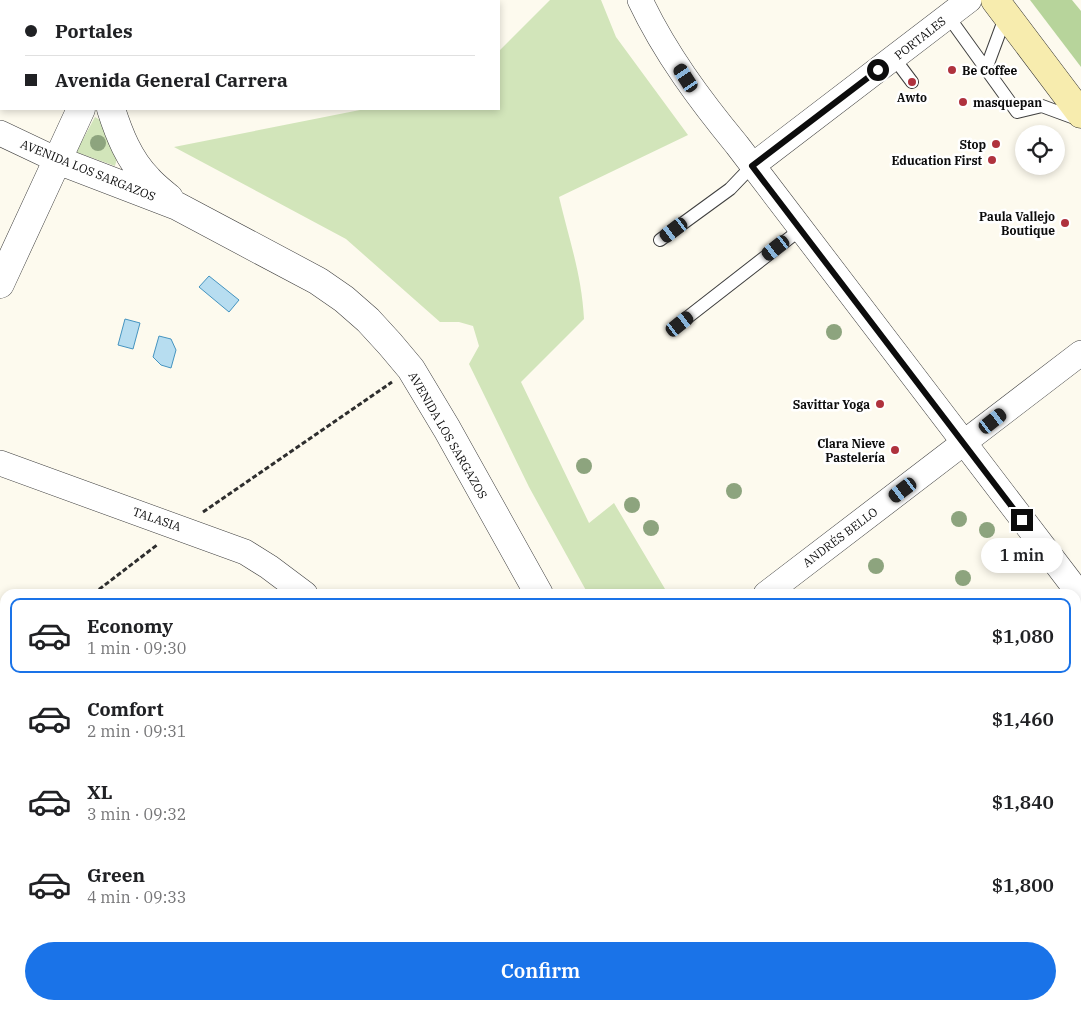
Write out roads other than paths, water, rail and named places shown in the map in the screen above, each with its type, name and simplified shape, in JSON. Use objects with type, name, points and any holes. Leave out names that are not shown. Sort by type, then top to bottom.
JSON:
[{"type":"main road","points":[[1001,7],[1081,114]]},
{"type":"street","points":[[640,0],[663,42],[686,78],[1076,589]]},
{"type":"street","name":"PORTALES","points":[[752,166],[969,0]]},
{"type":"street","points":[[0,284],[81,110]]},
{"type":"street","name":"AVENIDA LOS SARGAZOS","points":[[110,110],[131,157],[147,178],[177,206]]},
{"type":"street","name":"AVENIDA LOS SARGAZOS","points":[[0,133],[57,160],[177,206],[318,281],[344,299],[368,320],[411,369],[447,429],[536,589]]},
{"type":"street","name":"ANDRÉS BELLO","points":[[773,589],[1081,353]]},
{"type":"street","name":"TALASIA","points":[[0,463],[245,552],[298,589]]},
{"type":"lane","points":[[986,69],[1001,7]]},
{"type":"lane","points":[[948,16],[1016,112],[1042,106],[1081,121]]},
{"type":"lane","points":[[894,58],[912,82]]},
{"type":"lane","points":[[660,240],[730,189],[752,166]]},
{"type":"lane","points":[[680,324],[801,229]]},
{"type":"water","points":[[209,276],[239,300],[229,312],[199,287]]},
{"type":"water","points":[[125,319],[140,323],[133,349],[118,345]]},
{"type":"water","points":[[159,336],[171,339],[176,350],[171,368],[161,365],[153,357]]},
{"type":"place","name":"Be Coffee","points":[[952,70]]},
{"type":"place","name":"Awto","points":[[912,82]]},
{"type":"place","name":"masquepan","points":[[963,102]]},
{"type":"place","name":"Stop","points":[[996,144]]},
{"type":"place","name":"Education First","points":[[992,160]]},
{"type":"place","name":"Paula Vallejo Boutique","points":[[1065,223]]},
{"type":"place","name":"Savittar Yoga","points":[[880,404]]},
{"type":"place","name":"Clara Nieve Pastelería","points":[[895,450]]}]
